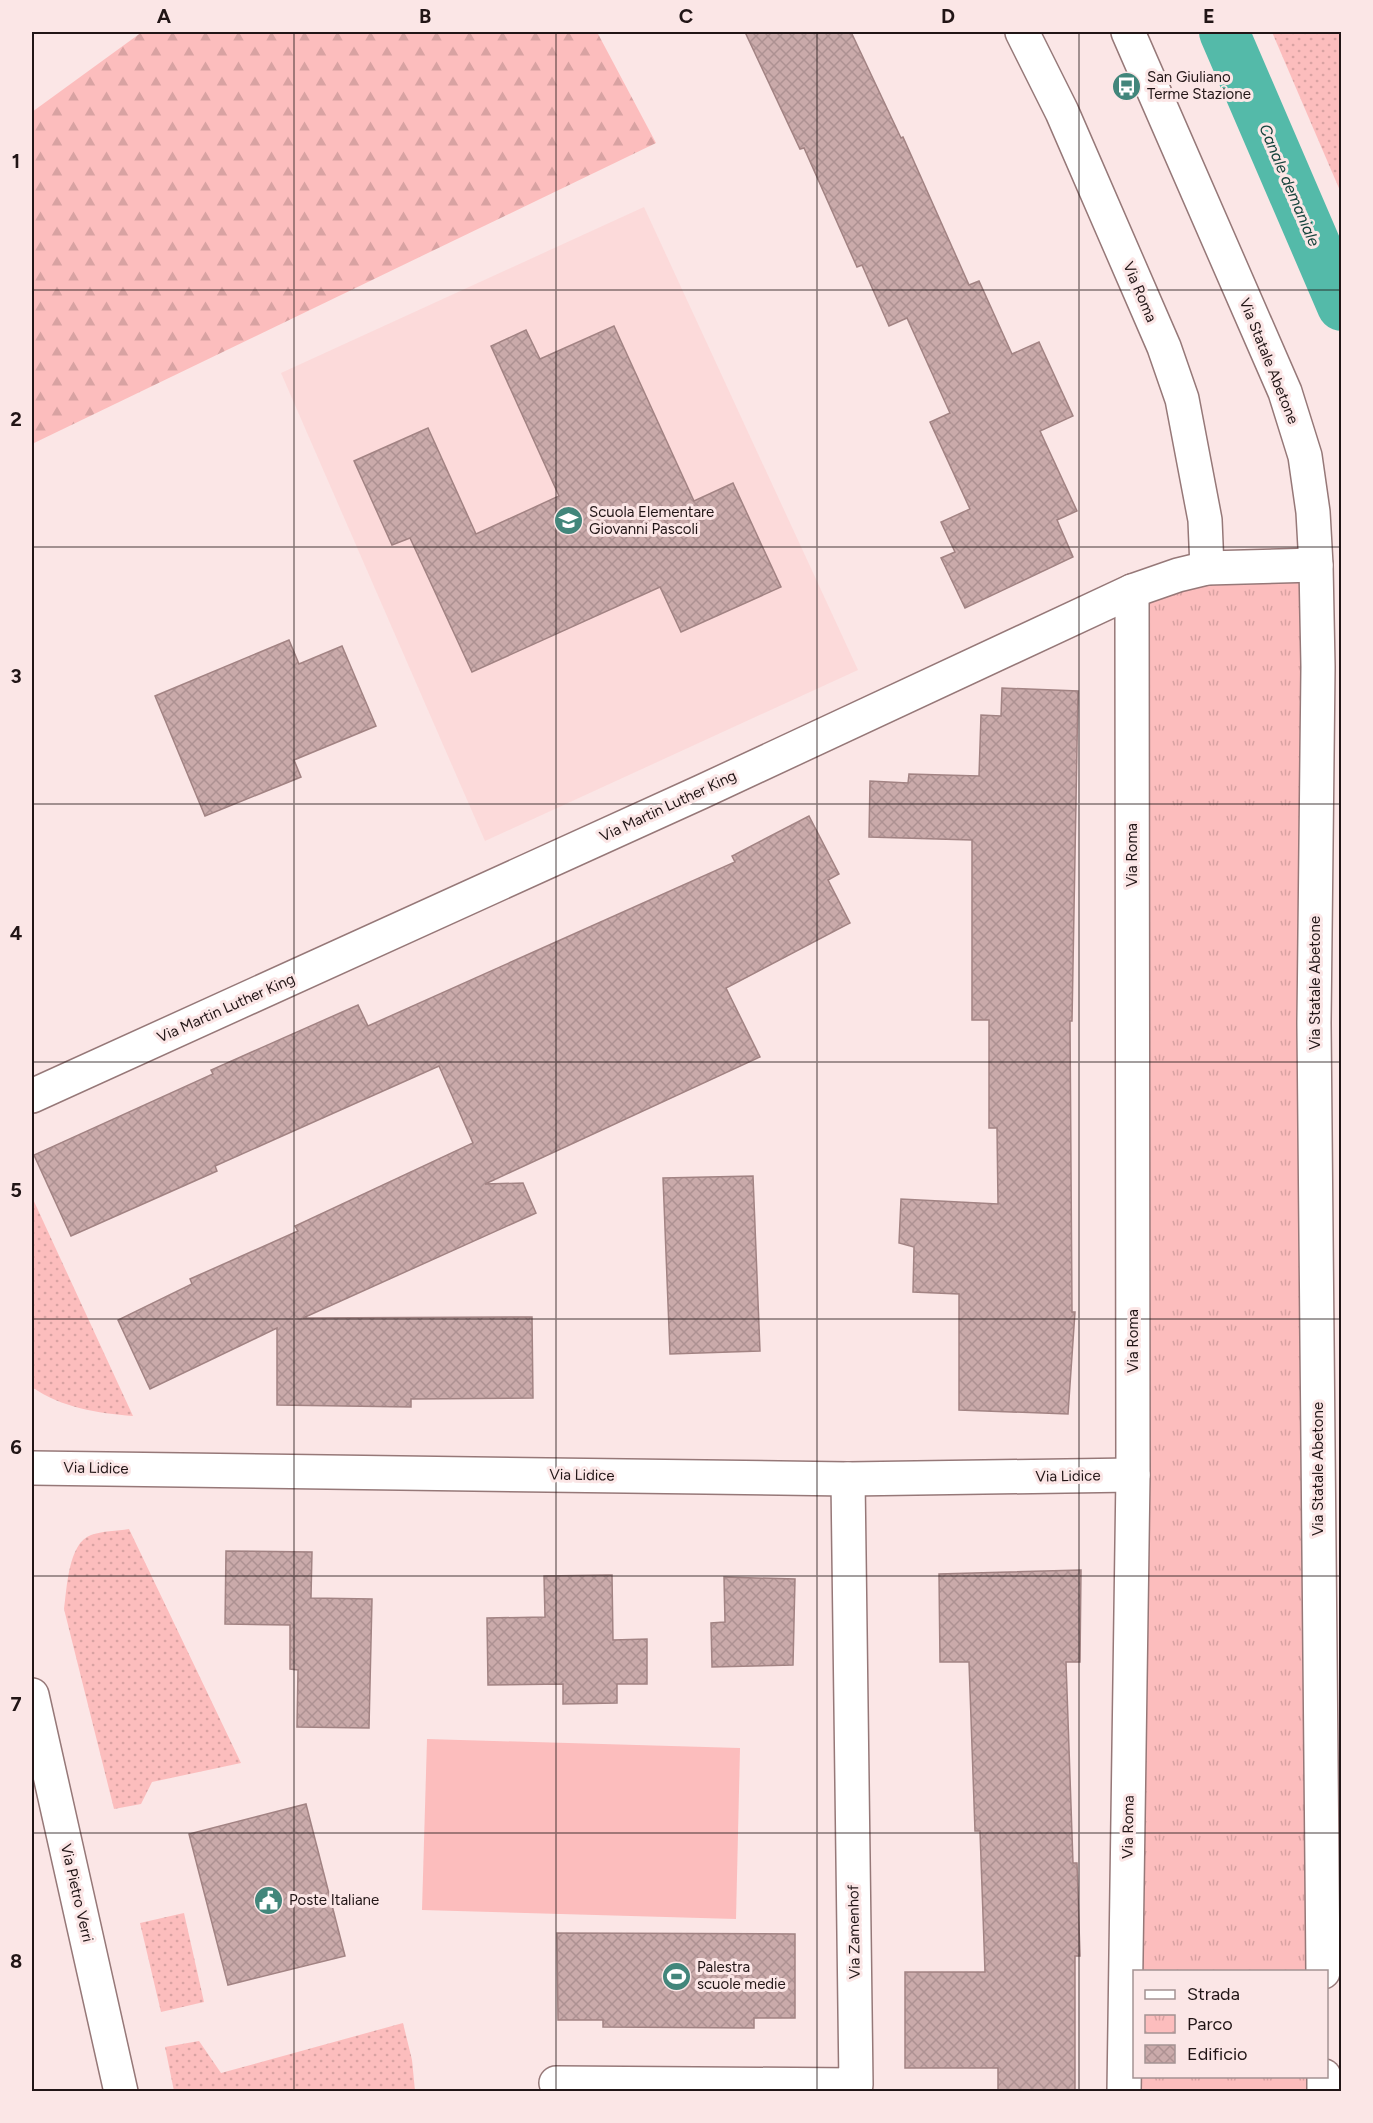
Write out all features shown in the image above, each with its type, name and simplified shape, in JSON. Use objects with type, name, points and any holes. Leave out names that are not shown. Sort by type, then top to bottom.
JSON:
[{"type":"street","name":"Via Roma","points":[[1022,32],[1062,112],[1164,347],[1182,399],[1204,520],[1207,568]]},
{"type":"street","name":"Via Statale Abetone","points":[[1128,32],[1285,392],[1305,456],[1313,512],[1318,667],[1314,1023],[1323,1970]]},
{"type":"street","name":"Via Martin Luther King","points":[[32,1096],[701,792],[1132,591],[1178,575],[1207,568],[1316,565]]},
{"type":"street","name":"Via Roma","points":[[1124,2091],[1133,1475],[1132,591]]},
{"type":"street","name":"Via Lidice","points":[[32,1468],[848,1479],[1133,1475]]},
{"type":"street","name":"Via Zamenhof","points":[[556,2082],[857,2088],[848,1479]]},
{"type":"street","name":"Via Pietro Verri","points":[[32,1695],[121,2091]]},
{"type":"shaded area","name":"Scuola Elementare Giovanni Pascoli","points":[[644,207],[858,670],[485,841],[281,373]]},
{"type":"green space","points":[[142,32],[597,32],[656,143],[32,444],[32,112]]},
{"type":"green space","points":[[1272,32],[1341,32],[1341,193]]},
{"type":"green space","points":[[1316,565],[1323,1970],[1133,1970],[1133,2078],[1324,2078],[1324,2091],[1124,2092],[1132,591]]},
{"type":"green space","points":[[32,1197],[133,1416],[68,1405],[32,1387]]},
{"type":"green space","points":[[129,1529],[241,1763],[152,1782],[141,1804],[114,1809],[64,1609],[73,1557],[83,1540],[95,1534]]},
{"type":"green space","points":[[427,1739],[740,1748],[736,1919],[422,1910]]},
{"type":"green space","points":[[184,1913],[204,2002],[161,2012],[140,1923]]},
{"type":"green space","points":[[403,2023],[412,2060],[415,2091],[174,2091],[165,2047],[199,2041],[221,2073]]},
{"type":"building","points":[[745,32],[851,32],[901,138],[903,137],[969,285],[979,281],[1012,354],[1039,342],[1073,416],[1040,431],[1077,511],[1057,520],[1073,557],[965,608],[941,558],[955,552],[941,522],[970,509],[930,422],[950,413],[907,318],[889,326],[862,265],[857,267],[804,148],[800,149]]},
{"type":"building","points":[[614,326],[694,501],[733,483],[781,587],[681,632],[660,587],[472,672],[410,538],[392,545],[354,461],[428,428],[476,534],[559,496],[491,346],[526,330],[540,359]]},
{"type":"building","points":[[289,640],[299,664],[342,646],[376,726],[294,760],[301,777],[205,816],[155,696]]},
{"type":"building","points":[[1002,688],[1078,691],[1072,1021],[1070,1021],[1072,1312],[1075,1312],[1068,1414],[959,1410],[959,1294],[913,1292],[914,1247],[899,1243],[901,1199],[998,1204],[997,1128],[989,1128],[989,1020],[972,1020],[972,840],[869,837],[870,781],[908,783],[909,774],[979,776],[981,715],[1001,716]]},
{"type":"building","points":[[809,816],[839,874],[828,880],[850,923],[726,988],[760,1057],[485,1184],[523,1183],[536,1213],[303,1318],[532,1317],[533,1398],[411,1399],[411,1407],[277,1405],[277,1328],[150,1389],[118,1320],[192,1284],[190,1279],[298,1231],[295,1226],[473,1143],[439,1066],[215,1166],[217,1171],[71,1236],[34,1155],[213,1074],[211,1070],[358,1005],[368,1026],[735,862],[732,856]]},
{"type":"building","points":[[753,1176],[760,1351],[670,1354],[663,1178]]},
{"type":"building","points":[[226,1551],[312,1552],[311,1598],[372,1599],[369,1728],[297,1727],[298,1670],[290,1669],[290,1625],[225,1624]]},
{"type":"building","points":[[1081,1570],[1080,1662],[1066,1662],[1073,1863],[1077,1863],[1080,1956],[1075,1956],[1075,2091],[998,2091],[998,2068],[905,2068],[905,1972],[985,1972],[980,1831],[975,1831],[969,1662],[940,1662],[939,1574]]},
{"type":"building","points":[[612,1575],[613,1640],[647,1639],[647,1684],[617,1684],[617,1703],[563,1704],[563,1684],[488,1685],[487,1618],[545,1617],[544,1576]]},
{"type":"building","points":[[724,1577],[795,1579],[793,1665],[712,1667],[711,1623],[725,1622]]},
{"type":"building","name":"Poste Italiane","points":[[306,1804],[345,1956],[228,1985],[189,1834]]},
{"type":"building","name":"Palestra scuole medie","points":[[557,1933],[795,1934],[795,2018],[754,2018],[754,2028],[603,2027],[603,2020],[558,2020]]},
{"type":"waterway","name":"Canale demaniale","points":[[1224,32],[1342,306]]},
{"type":"place","name":"San Giuliano Terme Stazione","points":[[1126,86]]},
{"type":"place","name":"Scuola Elementare Giovanni Pascoli","points":[[568,521]]},
{"type":"place","name":"Poste Italiane","points":[[268,1900]]},
{"type":"place","name":"Palestra scuole medie","points":[[676,1976]]}]
